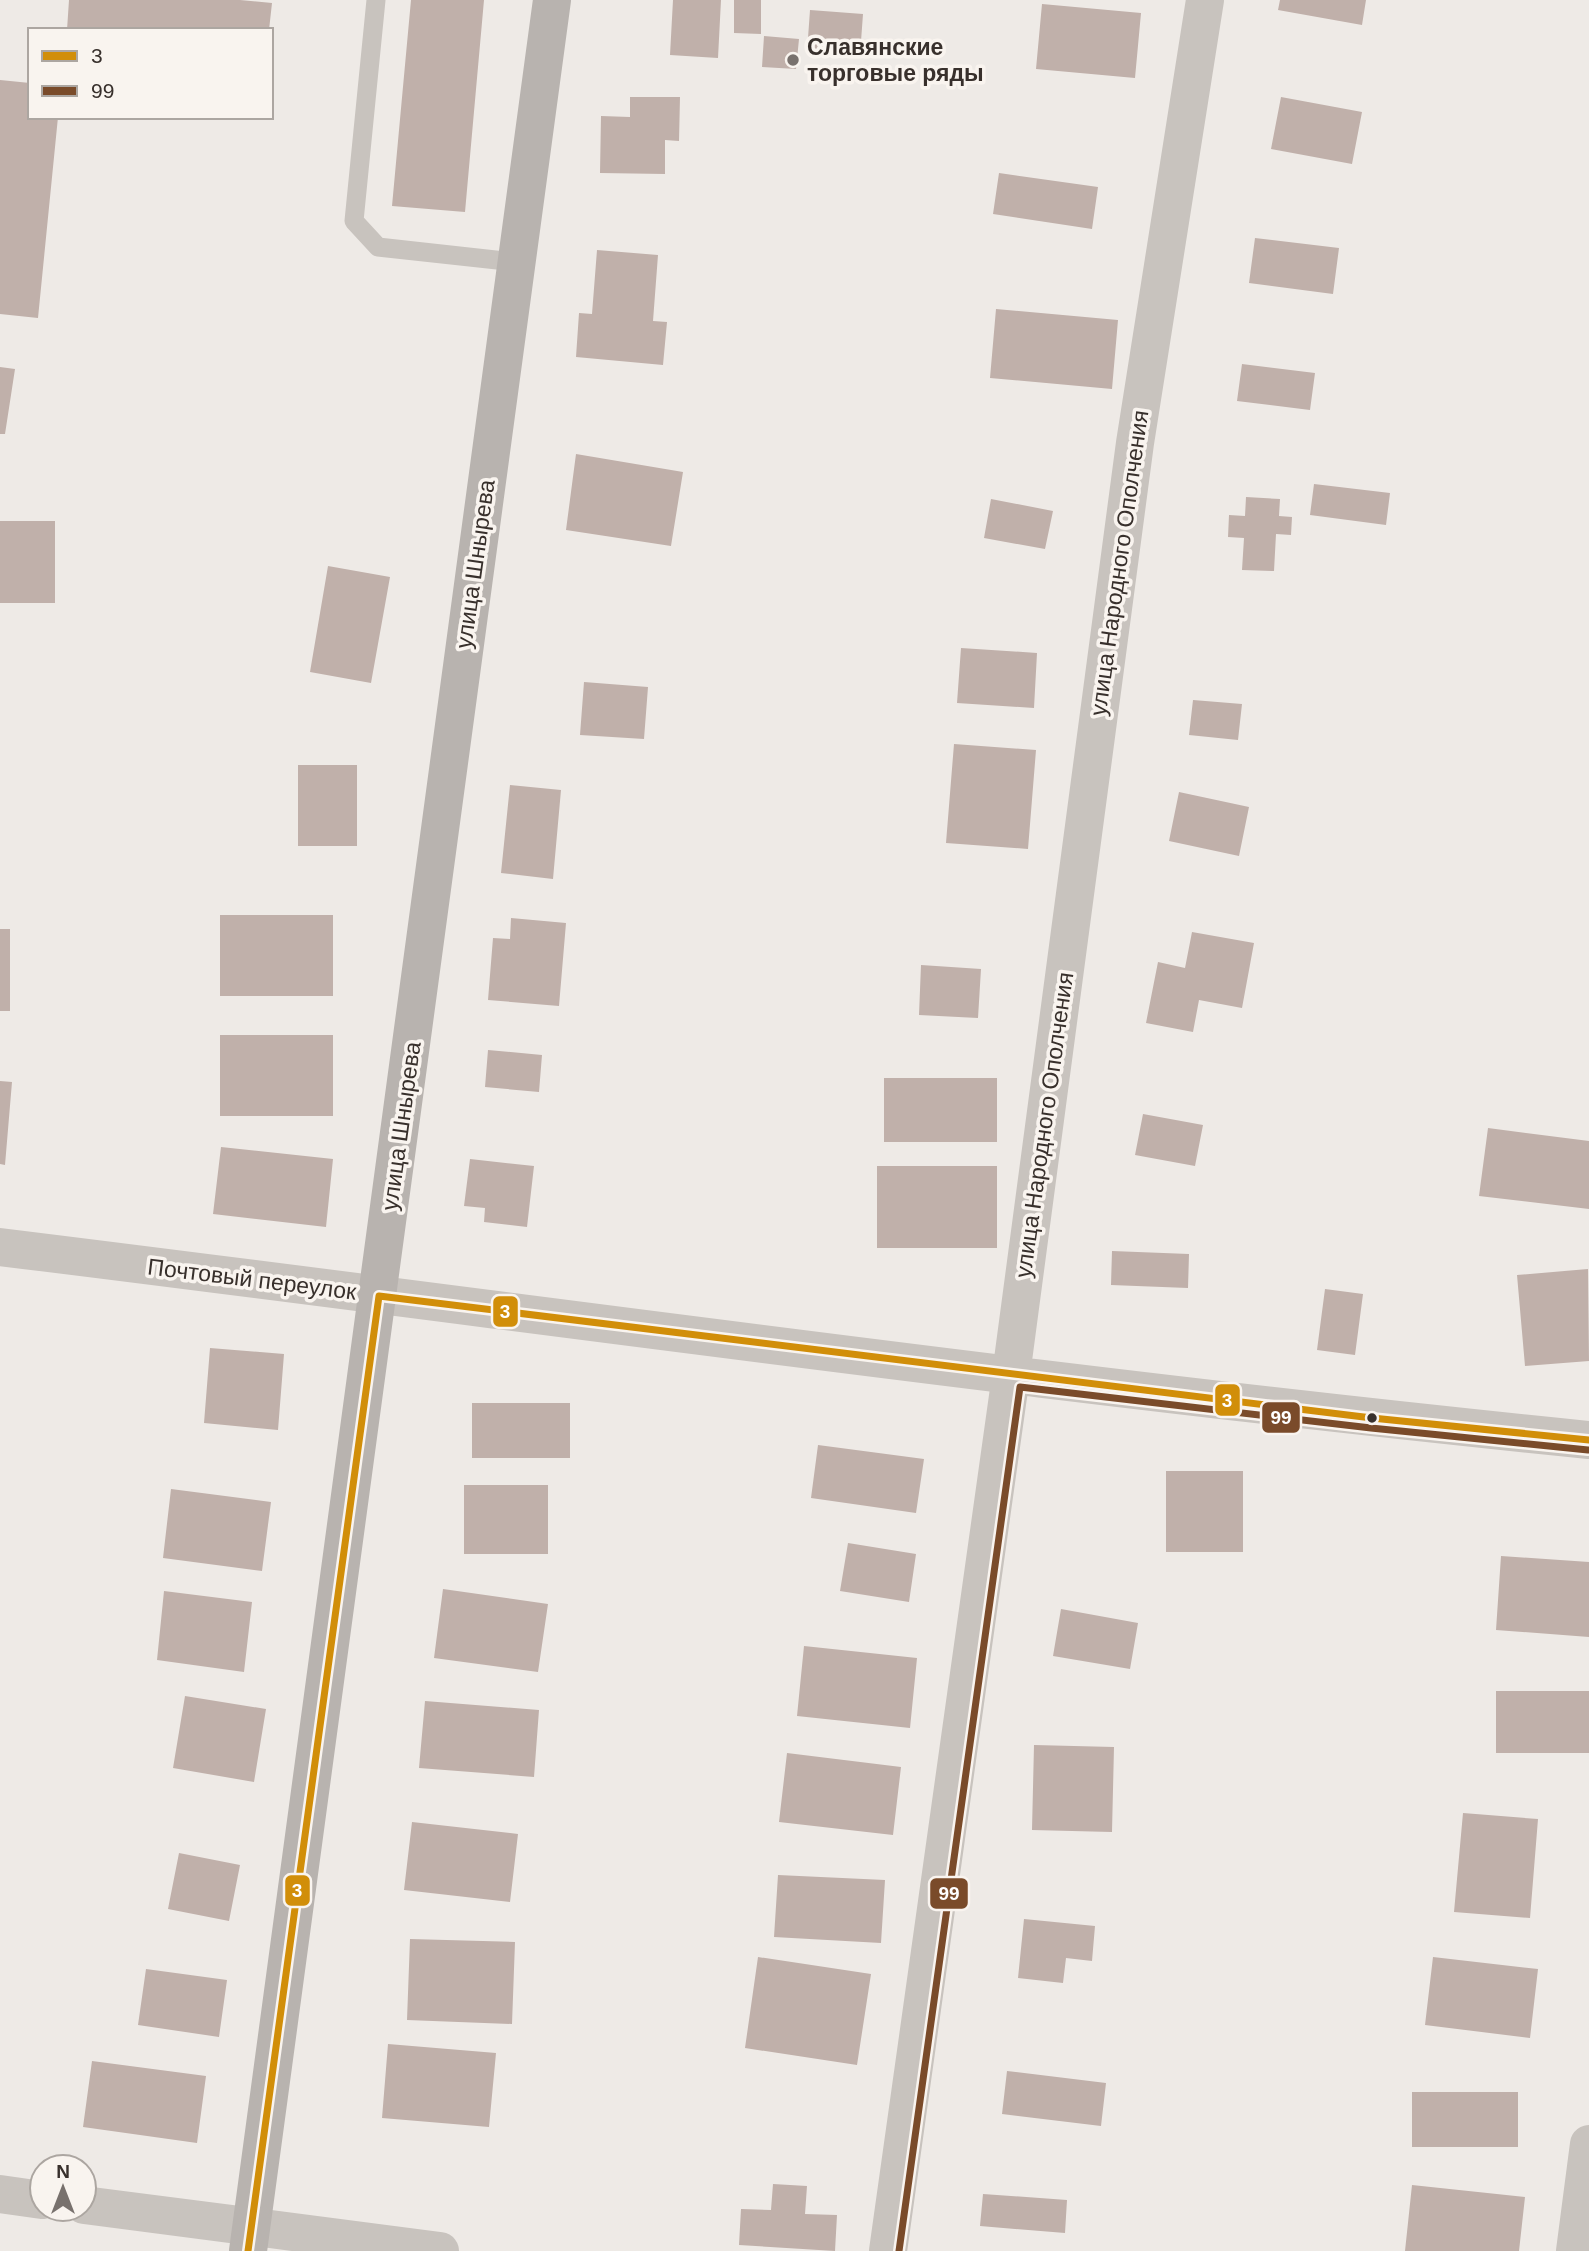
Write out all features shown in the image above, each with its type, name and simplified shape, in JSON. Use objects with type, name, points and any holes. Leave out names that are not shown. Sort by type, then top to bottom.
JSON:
[{"type":"street","name":"улица Шнырева","points":[[250,2239],[552,0]]},
{"type":"street","name":"улица Народного Ополчения","points":[[887,2251],[1011,1375],[1135,443],[1205,0]]},
{"type":"street","name":"Почтовый переулок","points":[[0,1247],[1011,1375],[1372,1418],[1589,1440]]},
{"type":"street","points":[[1575,2251],[1589,2144]]},
{"type":"street","points":[[0,2194],[28,2198]]},
{"type":"street","points":[[98,2208],[250,2239],[440,2251]]},
{"type":"lane","points":[[376,0],[354,221],[378,247],[515,262]]},
{"type":"building","points":[[69,0],[240,0],[272,3],[269,28],[67,28]]},
{"type":"building","points":[[411,0],[484,0],[465,212],[392,206]]},
{"type":"building","points":[[673,0],[721,0],[718,58],[670,55]]},
{"type":"building","points":[[734,0],[761,0],[761,34],[734,33]]},
{"type":"building","points":[[1280,0],[1366,0],[1362,25],[1278,10]]},
{"type":"building","points":[[1042,4],[1141,13],[1135,78],[1036,69]]},
{"type":"building","points":[[810,10],[863,14],[860,55],[807,52]]},
{"type":"building","points":[[764,36],[799,39],[796,69],[762,67]]},
{"type":"building","points":[[0,80],[28,83],[28,119],[58,119],[38,318],[0,314]]},
{"type":"building","points":[[630,97],[680,97],[679,141],[665,140],[665,174],[600,173],[601,116],[630,117]]},
{"type":"building","points":[[1281,97],[1362,112],[1352,164],[1271,149]]},
{"type":"building","points":[[999,173],[1098,187],[1092,229],[993,214]]},
{"type":"building","points":[[1255,238],[1339,248],[1333,294],[1249,283]]},
{"type":"building","points":[[597,250],[658,255],[653,321],[667,322],[663,365],[576,357],[579,313],[592,314]]},
{"type":"building","points":[[996,309],[1118,320],[1112,389],[990,378]]},
{"type":"building","points":[[1242,364],[1315,373],[1310,410],[1237,401]]},
{"type":"building","points":[[0,367],[15,369],[5,434],[0,434]]},
{"type":"building","points":[[576,454],[683,472],[671,546],[566,530]]},
{"type":"building","points":[[1314,484],[1390,493],[1386,525],[1310,515]]},
{"type":"building","points":[[1246,497],[1280,499],[1279,516],[1292,517],[1291,535],[1276,534],[1274,571],[1242,570],[1244,538],[1228,537],[1229,515],[1245,516]]},
{"type":"building","points":[[991,499],[1053,511],[1045,549],[984,538]]},
{"type":"building","points":[[0,521],[55,521],[55,603],[0,603]]},
{"type":"building","points":[[328,566],[390,577],[371,683],[310,672]]},
{"type":"building","points":[[961,648],[1037,653],[1034,708],[957,703]]},
{"type":"building","points":[[584,682],[648,687],[644,739],[580,735]]},
{"type":"building","points":[[1193,700],[1242,704],[1238,740],[1189,735]]},
{"type":"building","points":[[954,744],[1036,750],[1028,849],[946,843]]},
{"type":"building","points":[[298,765],[357,765],[357,846],[298,846]]},
{"type":"building","points":[[510,785],[561,790],[553,879],[501,873]]},
{"type":"building","points":[[1179,792],[1249,807],[1239,856],[1169,841]]},
{"type":"building","points":[[220,915],[333,915],[333,996],[220,996]]},
{"type":"building","points":[[511,918],[566,923],[559,1006],[488,1000],[493,938],[510,939]]},
{"type":"building","points":[[0,929],[10,929],[10,1011],[0,1011]]},
{"type":"building","points":[[1192,932],[1254,943],[1242,1008],[1199,1000],[1193,1032],[1146,1023],[1158,962],[1185,968]]},
{"type":"building","points":[[921,965],[981,969],[978,1018],[919,1015]]},
{"type":"building","points":[[220,1035],[333,1035],[333,1116],[220,1116]]},
{"type":"building","points":[[488,1050],[542,1055],[539,1092],[485,1087]]},
{"type":"building","points":[[884,1078],[997,1078],[997,1142],[884,1142]]},
{"type":"building","points":[[0,1081],[12,1082],[5,1165],[0,1164]]},
{"type":"building","points":[[1143,1114],[1203,1125],[1195,1166],[1135,1155]]},
{"type":"building","points":[[1488,1128],[1589,1141],[1589,1209],[1479,1196]]},
{"type":"building","points":[[221,1147],[333,1159],[326,1227],[213,1214]]},
{"type":"building","points":[[470,1159],[534,1166],[527,1227],[484,1222],[485,1208],[464,1206]]},
{"type":"building","points":[[877,1166],[997,1166],[997,1248],[877,1248]]},
{"type":"building","points":[[1112,1251],[1189,1254],[1188,1288],[1111,1285]]},
{"type":"building","points":[[1588,1269],[1589,1361],[1525,1366],[1517,1275]]},
{"type":"building","points":[[1325,1289],[1363,1294],[1355,1355],[1317,1350]]},
{"type":"building","points":[[210,1348],[284,1354],[278,1430],[204,1423]]},
{"type":"building","points":[[472,1403],[570,1403],[570,1458],[472,1458]]},
{"type":"building","points":[[818,1445],[924,1459],[916,1513],[811,1498]]},
{"type":"building","points":[[1166,1471],[1243,1471],[1243,1552],[1166,1552]]},
{"type":"building","points":[[464,1485],[548,1485],[548,1554],[464,1554]]},
{"type":"building","points":[[171,1489],[271,1502],[262,1571],[163,1558]]},
{"type":"building","points":[[848,1543],[916,1554],[909,1602],[840,1591]]},
{"type":"building","points":[[1501,1556],[1589,1562],[1589,1637],[1496,1630]]},
{"type":"building","points":[[443,1589],[548,1604],[538,1672],[434,1658]]},
{"type":"building","points":[[164,1591],[252,1602],[244,1672],[157,1660]]},
{"type":"building","points":[[1061,1609],[1138,1623],[1130,1669],[1053,1656]]},
{"type":"building","points":[[804,1646],[917,1658],[910,1728],[797,1716]]},
{"type":"building","points":[[1496,1691],[1589,1691],[1589,1753],[1496,1753]]},
{"type":"building","points":[[185,1696],[266,1709],[254,1782],[173,1768]]},
{"type":"building","points":[[425,1701],[539,1710],[534,1777],[419,1768]]},
{"type":"building","points":[[1034,1745],[1114,1747],[1112,1832],[1032,1830]]},
{"type":"building","points":[[787,1753],[901,1767],[893,1835],[779,1822]]},
{"type":"building","points":[[1463,1813],[1538,1819],[1530,1918],[1454,1912]]},
{"type":"building","points":[[412,1822],[518,1834],[510,1902],[404,1890]]},
{"type":"building","points":[[179,1853],[240,1865],[229,1921],[168,1909]]},
{"type":"building","points":[[778,1875],[885,1880],[881,1943],[774,1937]]},
{"type":"building","points":[[1024,1919],[1095,1926],[1092,1961],[1066,1958],[1063,1983],[1018,1978]]},
{"type":"building","points":[[410,1939],[515,1942],[512,2024],[407,2020]]},
{"type":"building","points":[[758,1957],[871,1974],[857,2065],[745,2048]]},
{"type":"building","points":[[1433,1957],[1538,1969],[1530,2038],[1425,2025]]},
{"type":"building","points":[[146,1969],[227,1980],[219,2037],[138,2025]]},
{"type":"building","points":[[388,2044],[496,2053],[489,2127],[382,2118]]},
{"type":"building","points":[[92,2061],[206,2076],[197,2143],[83,2127]]},
{"type":"building","points":[[1007,2071],[1106,2083],[1101,2126],[1002,2114]]},
{"type":"building","points":[[1412,2092],[1518,2092],[1518,2147],[1412,2147]]},
{"type":"building","points":[[773,2184],[807,2186],[805,2214],[837,2215],[835,2251],[739,2245],[741,2209],[771,2210]]},
{"type":"building","points":[[1412,2185],[1525,2197],[1519,2251],[1405,2251]]},
{"type":"building","points":[[983,2194],[1067,2200],[1065,2233],[980,2226]]},
{"type":"transit line","name":"3","points":[[248,2251],[379,1296],[1372,1418],[1589,1440]]},
{"type":"transit line","name":"99","points":[[899,2251],[1020,1387],[1588,1450]]},
{"type":"place","name":"Славянские торговые ряды","points":[[793,60]]}]
